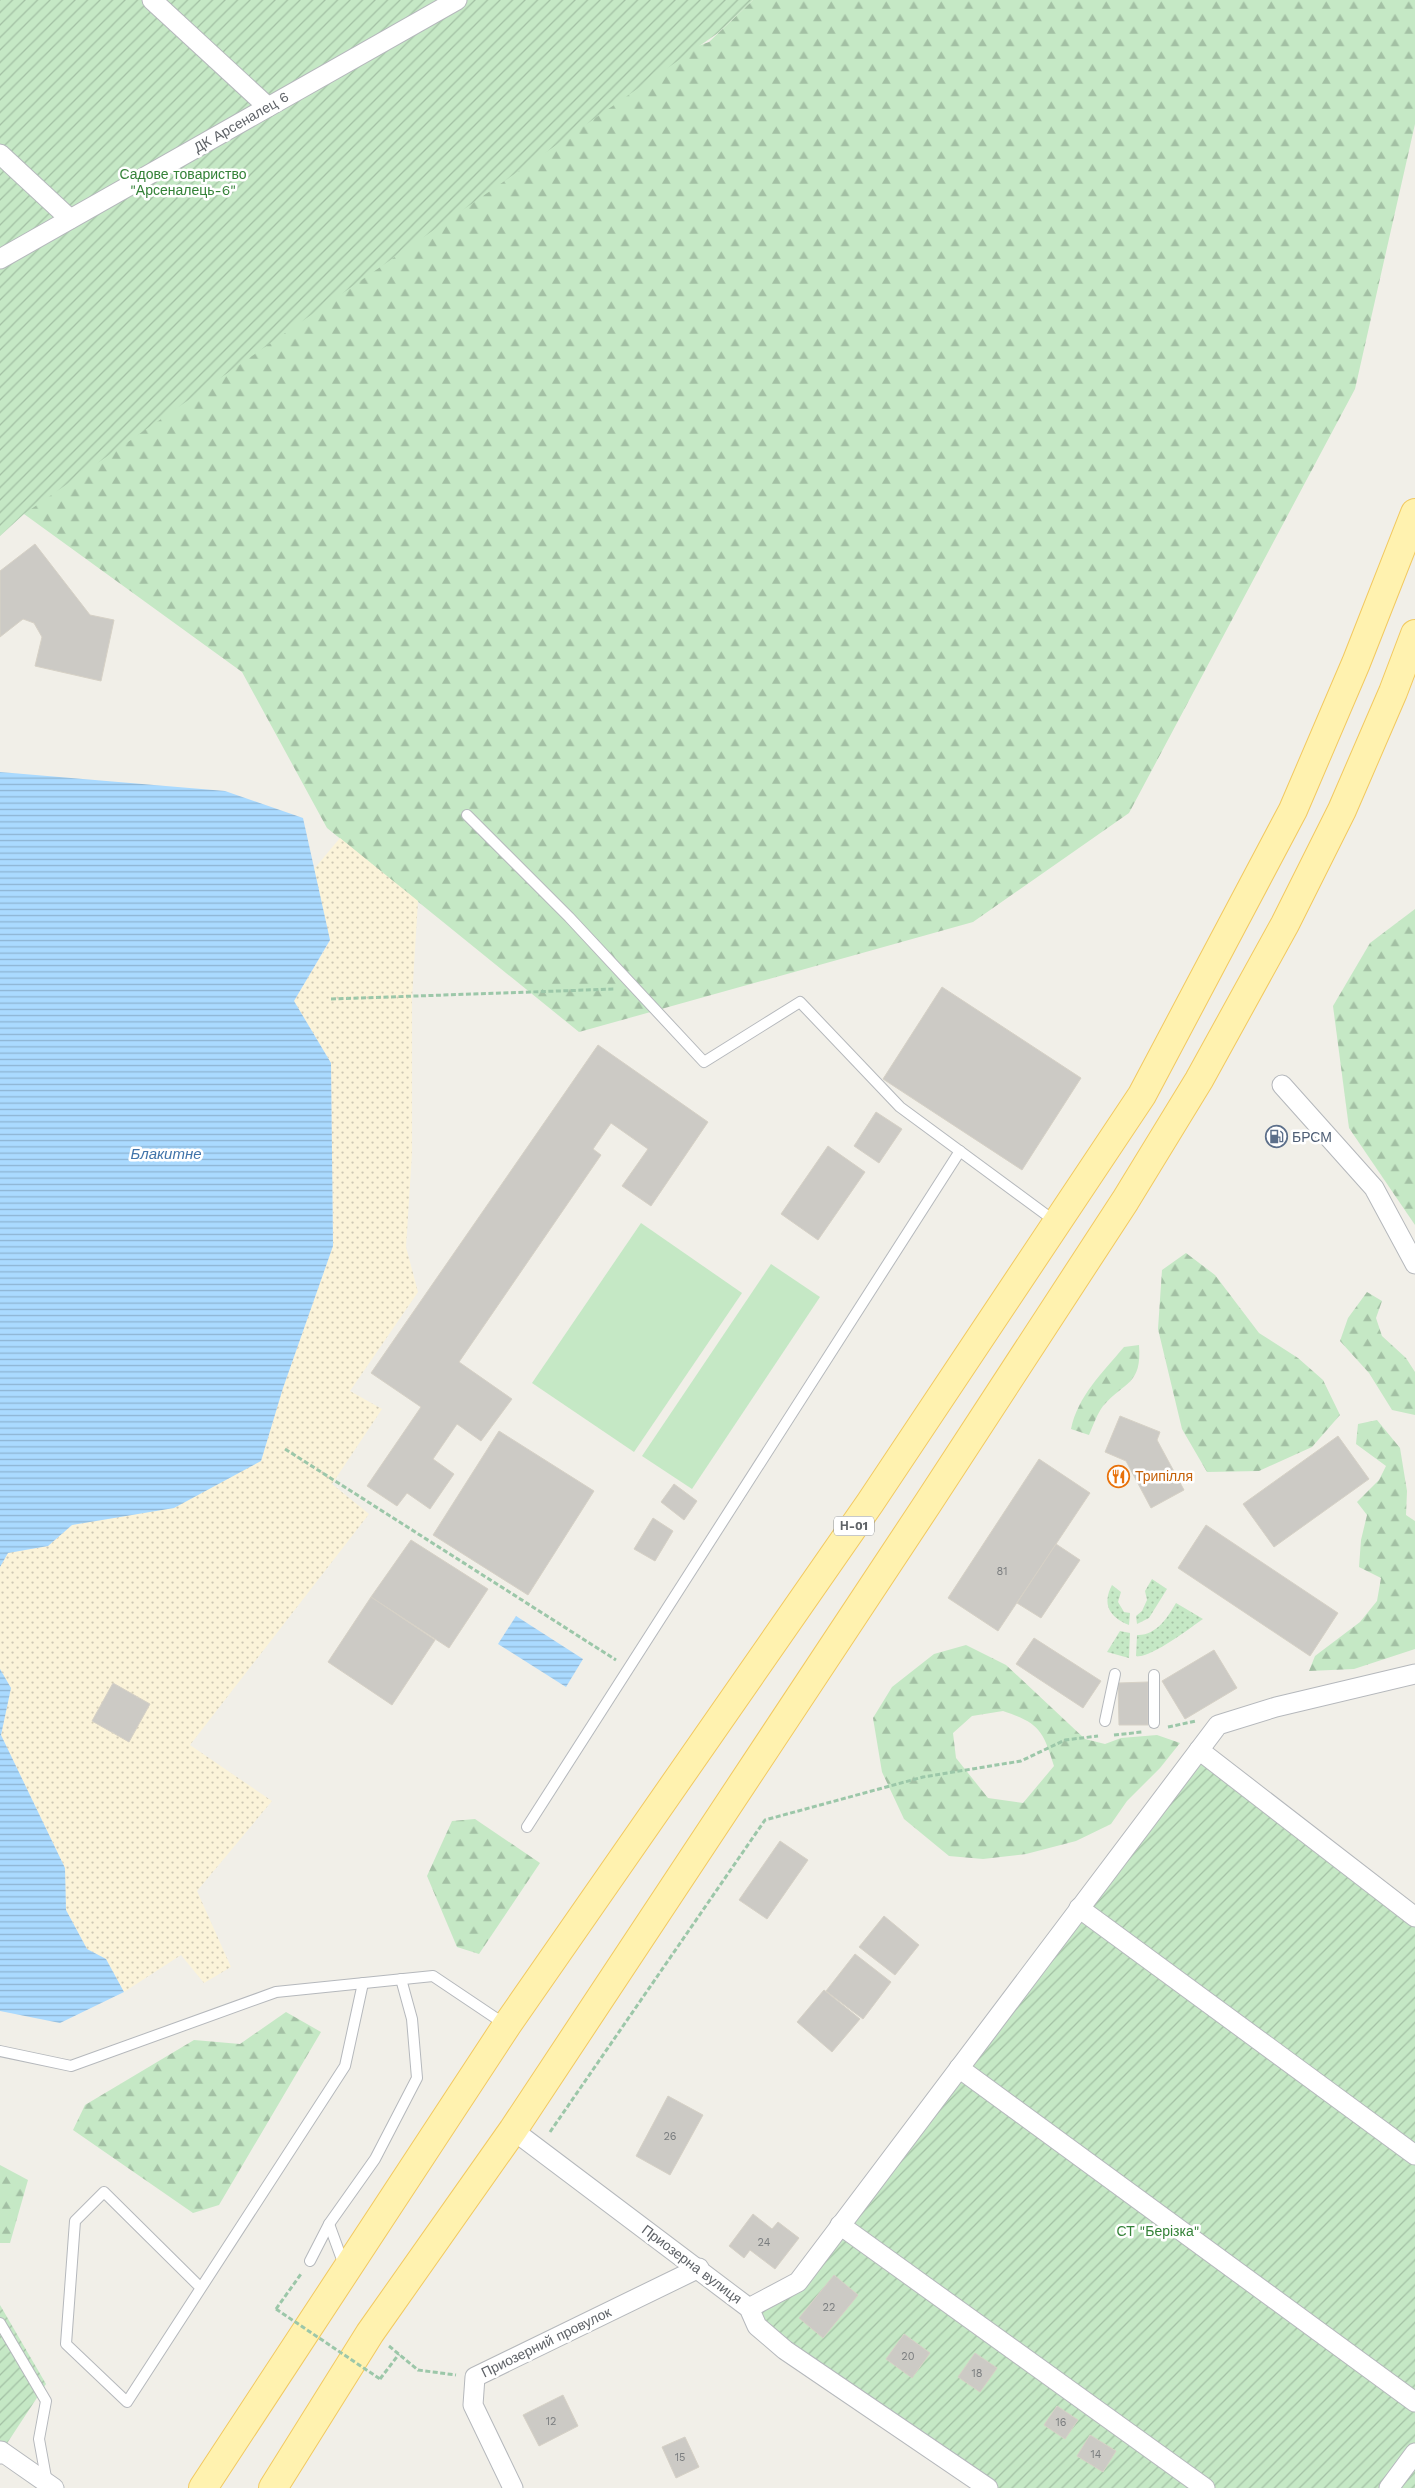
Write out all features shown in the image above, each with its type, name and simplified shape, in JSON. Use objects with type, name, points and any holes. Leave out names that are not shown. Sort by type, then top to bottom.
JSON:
[{"type":"main road","name":"Н-01","points":[[203,2488],[507,2026],[870,1503],[1142,1095],[1293,810],[1356,663],[1415,513]]},
{"type":"main road","points":[[272,2488],[370,2333],[513,2130],[934,1495],[1125,1201],[1194,1088],[1285,924],[1342,810],[1393,692],[1415,634]]},
{"type":"street","points":[[152,0],[268,107]]},
{"type":"street","name":"ДК Арсеналец 6","points":[[0,260],[457,0]]},
{"type":"street","points":[[0,154],[70,220]]},
{"type":"street","points":[[1282,1085],[1374,1188],[1415,1264]]},
{"type":"street","points":[[749,2308],[798,2282],[1218,1725],[1276,1706],[1415,1674]]},
{"type":"street","points":[[1199,1750],[1415,1917]]},
{"type":"street","points":[[1079,1908],[1415,2155]]},
{"type":"street","points":[[959,2068],[1415,2402]]},
{"type":"street","name":"Приозерна вулиця","points":[[513,2130],[699,2268],[749,2308],[757,2326],[784,2350],[988,2488]]},
{"type":"street","points":[[840,2225],[1205,2488]]},
{"type":"street","name":"Приозерний провулок","points":[[513,2488],[473,2405],[475,2377],[699,2268]]},
{"type":"street","points":[[0,2454],[1,2452],[50,2486]]},
{"type":"street","points":[[1389,2488],[1415,2453]]},
{"type":"lane","points":[[466,815],[569,917],[704,1062],[800,1002],[900,1107],[1056,1222]]},
{"type":"lane","points":[[527,1827],[960,1151]]},
{"type":"lane","points":[[1105,1721],[1115,1674]]},
{"type":"lane","points":[[1154,1675],[1158,1726]]},
{"type":"lane","points":[[0,2051],[71,2066],[276,1992],[433,1976],[507,2026]]},
{"type":"lane","points":[[310,2261],[329,2224],[375,2159],[417,2078],[412,2019],[401,1980]]},
{"type":"lane","points":[[201,2288],[104,2192],[75,2220],[66,2344],[127,2402],[201,2288],[345,2066],[363,1983]]},
{"type":"lane","points":[[329,2224],[346,2270]]},
{"type":"lane","points":[[0,2323],[46,2401],[38,2439],[50,2486]]},
{"type":"path","points":[[331,999],[635,988]]},
{"type":"path","points":[[285,1449],[629,1668]]},
{"type":"path","points":[[1158,1726],[1211,1717],[1230,1721]]},
{"type":"path","points":[[538,2149],[765,1820],[923,1777],[1020,1761],[1065,1740],[1146,1732]]},
{"type":"path","points":[[310,2261],[276,2310],[380,2378],[399,2354]]},
{"type":"path","points":[[370,2333],[418,2370],[475,2377]]},
{"type":"green space","name":"Садове товариство \"Арсеналець-6\"","points":[[0,0],[753,0],[718,33],[24,514],[0,536]]},
{"type":"green space","points":[[753,0],[1415,0],[1415,124],[1355,389],[1129,813],[973,922],[579,1032],[327,828],[242,672],[24,514],[262,207],[709,42]]},
{"type":"green space","points":[[1415,909],[1415,1225],[1349,1128],[1333,1006],[1370,943]]},
{"type":"green space","points":[[641,1223],[742,1293],[634,1452],[532,1383]]},
{"type":"green space","points":[[1186,1253],[1215,1275],[1259,1333],[1298,1358],[1323,1380],[1340,1415],[1312,1447],[1259,1471],[1207,1472],[1182,1429],[1158,1329],[1162,1270]]},
{"type":"green space","points":[[771,1264],[820,1297],[692,1489],[642,1456]]},
{"type":"green space","points":[[1367,1292],[1382,1301],[1376,1318],[1382,1336],[1406,1358],[1415,1372],[1415,1415],[1392,1410],[1369,1373],[1340,1341],[1348,1318]]},
{"type":"green space","points":[[1139,1345],[1138,1368],[1135,1375],[1103,1406],[1089,1435],[1071,1429],[1079,1406],[1099,1376],[1124,1347]]},
{"type":"green space","points":[[1377,1420],[1400,1448],[1407,1491],[1406,1515],[1415,1521],[1415,1649],[1354,1669],[1309,1671],[1315,1656],[1360,1622],[1377,1601],[1381,1578],[1359,1567],[1361,1540],[1367,1515],[1357,1502],[1379,1480],[1386,1466],[1356,1444],[1358,1424]]},
{"type":"green space","points":[[1152,1579],[1167,1589],[1149,1618],[1137,1624],[1136,1616],[1142,1611],[1147,1600],[1145,1591]]},
{"type":"green space","points":[[1112,1585],[1121,1592],[1118,1602],[1124,1612],[1130,1613],[1129,1625],[1116,1618],[1109,1609],[1108,1598]]},
{"type":"green space","points":[[1176,1603],[1203,1619],[1151,1653],[1136,1656],[1137,1635],[1150,1632],[1161,1625]]},
{"type":"green space","points":[[1120,1631],[1130,1633],[1129,1658],[1107,1652]]},
{"type":"green space","points":[[966,1645],[1006,1665],[1085,1739],[1105,1744],[1121,1738],[1157,1735],[1180,1743],[1160,1768],[1127,1801],[1111,1824],[1076,1841],[1026,1854],[983,1859],[949,1856],[904,1819],[882,1772],[873,1718],[892,1687],[934,1654]],"holes":[[[1003,1711],[1032,1724],[1043,1736],[1054,1766],[1023,1803],[988,1798],[956,1758],[953,1733],[972,1716]]]},
{"type":"green space","name":"СТ \"Берізка\"","points":[[1199,1750],[1415,1913],[1415,2488],[986,2488],[785,2350],[749,2308],[798,2282]]},
{"type":"green space","points":[[475,1819],[540,1863],[479,1954],[457,1947],[427,1876],[452,1821]]},
{"type":"green space","points":[[286,2012],[321,2032],[219,2205],[193,2213],[73,2130],[85,2105],[194,2040],[240,2044]]},
{"type":"green space","points":[[0,2165],[28,2180],[10,2243],[0,2243]]},
{"type":"green space","points":[[0,2305],[46,2384],[0,2454]]},
{"type":"sand","points":[[340,838],[418,901],[412,998],[412,1153],[406,1247],[418,1292],[350,1391],[382,1409],[332,1484],[369,1514],[190,1745],[272,1801],[197,1891],[231,1967],[204,1983],[181,1955],[124,1992],[106,1959],[87,1949],[66,1910],[65,1868],[1,1735],[11,1688],[0,1669],[0,1567],[8,1553],[48,1546],[72,1525],[137,1514],[261,1461],[283,1388],[333,1246],[331,1063],[294,1001],[330,941],[314,869]]},
{"type":"water","name":"Блакитне","points":[[0,772],[225,791],[303,818],[330,940],[294,1001],[331,1063],[333,1246],[283,1388],[261,1461],[174,1508],[72,1525],[48,1546],[8,1553],[0,1567]]},
{"type":"water","points":[[516,1616],[583,1659],[566,1687],[498,1644]]},
{"type":"water","points":[[0,1669],[11,1688],[1,1735],[65,1868],[66,1910],[87,1949],[106,1959],[124,1992],[60,2023],[0,2011]]},
{"type":"building","points":[[35,544],[90,615],[114,620],[101,681],[35,666],[42,637],[34,623],[23,619],[0,637],[0,571]]},
{"type":"building","points":[[942,987],[1081,1078],[1022,1170],[883,1079]]},
{"type":"building","points":[[598,1045],[708,1122],[651,1206],[622,1186],[648,1149],[611,1123],[593,1149],[601,1155],[459,1362],[512,1399],[481,1441],[457,1424],[433,1459],[454,1474],[430,1509],[407,1493],[397,1506],[367,1486],[421,1407],[371,1373]]},
{"type":"building","points":[[876,1112],[902,1129],[879,1163],[854,1146]]},
{"type":"building","points":[[828,1146],[865,1172],[818,1240],[781,1214]]},
{"type":"building","points":[[1120,1416],[1160,1432],[1157,1440],[1184,1490],[1151,1508],[1126,1461],[1105,1452]]},
{"type":"building","points":[[499,1431],[594,1491],[528,1595],[433,1535]]},
{"type":"building","points":[[1338,1436],[1369,1479],[1274,1547],[1243,1504]]},
{"type":"building","points":[[1039,1459],[1090,1493],[998,1631],[948,1598]]},
{"type":"building","points":[[674,1484],[697,1501],[684,1520],[661,1502]]},
{"type":"building","points":[[653,1518],[673,1531],[655,1561],[634,1549]]},
{"type":"building","points":[[1206,1525],[1338,1613],[1310,1656],[1178,1568]]},
{"type":"building","points":[[411,1540],[488,1589],[449,1648],[371,1597]]},
{"type":"building","points":[[1056,1544],[1080,1560],[1041,1618],[1017,1603]]},
{"type":"building","points":[[371,1597],[435,1640],[392,1705],[328,1662]]},
{"type":"building","points":[[1034,1638],[1101,1681],[1083,1708],[1016,1664]]},
{"type":"building","points":[[1214,1650],[1237,1688],[1185,1719],[1162,1681]]},
{"type":"building","points":[[1148,1682],[1148,1725],[1119,1725],[1118,1683]]},
{"type":"building","points":[[113,1683],[150,1704],[129,1742],[92,1721]]},
{"type":"building","points":[[780,1841],[808,1860],[767,1919],[739,1900]]},
{"type":"building","points":[[884,1916],[919,1945],[895,1975],[859,1947]]},
{"type":"building","points":[[855,1954],[891,1982],[863,2019],[826,1991]]},
{"type":"building","points":[[824,1990],[860,2019],[832,2052],[797,2022]]},
{"type":"building","points":[[668,2096],[703,2115],[670,2175],[636,2156]]},
{"type":"building","points":[[753,2214],[772,2229],[778,2222],[799,2238],[775,2269],[750,2250],[744,2258],[729,2246]]},
{"type":"building","points":[[834,2275],[858,2295],[823,2338],[799,2318]]},
{"type":"building","points":[[904,2334],[930,2353],[912,2378],[886,2359]]},
{"type":"building","points":[[975,2353],[997,2368],[980,2392],[958,2377]]},
{"type":"building","points":[[563,2395],[578,2426],[539,2446],[523,2415]]},
{"type":"building","points":[[1057,2406],[1078,2420],[1065,2439],[1044,2425]]},
{"type":"building","points":[[1090,2435],[1116,2451],[1103,2472],[1077,2456]]},
{"type":"building","points":[[685,2437],[699,2467],[676,2478],[662,2447]]},
{"type":"place","name":"БРСМ","points":[[1276,1137]]},
{"type":"place","name":"Трипілля","points":[[1119,1476]]}]
